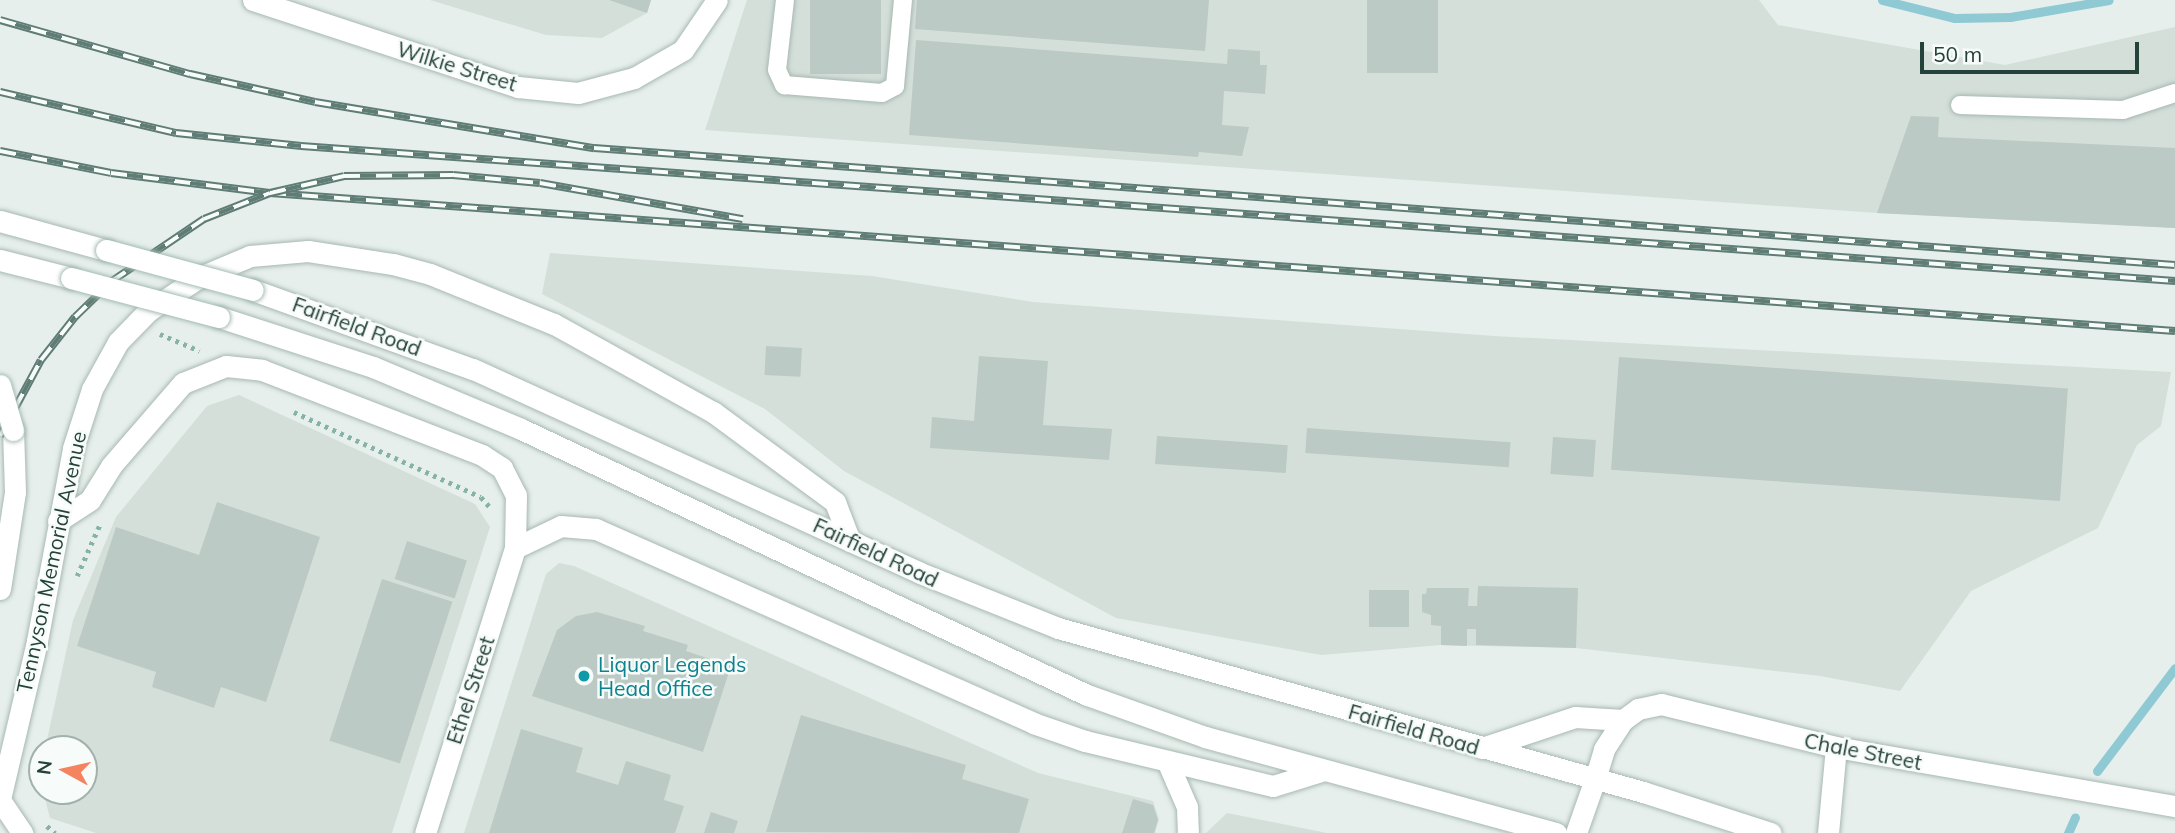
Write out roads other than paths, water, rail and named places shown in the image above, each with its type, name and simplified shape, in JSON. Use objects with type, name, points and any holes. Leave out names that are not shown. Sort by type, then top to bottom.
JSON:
[{"type":"main road","name":"Wilkie Street","points":[[253,0],[295,7],[518,88],[578,93],[634,78],[663,64],[683,50],[717,0]]},
{"type":"main road","name":"Fairfield Road","points":[[0,221],[253,290],[473,369],[850,541],[1058,628],[1595,779],[1771,833]]},
{"type":"main road","name":"Tennyson Memorial Avenue","points":[[0,799],[37,641],[58,521],[82,415],[105,363],[131,326],[174,291],[228,263],[275,252],[341,253],[430,274],[554,324],[713,412],[835,502],[850,541]]},
{"type":"main road","name":"Fairfield Road","points":[[0,260],[219,317],[373,367],[477,410],[1087,695],[1205,737],[1556,833]]},
{"type":"main road","points":[[58,521],[90,500],[111,466],[183,383],[226,366],[262,370],[494,461],[513,485],[515,548],[561,526],[596,529],[1033,723],[1168,763],[1273,786],[1324,770]]},
{"type":"main road","points":[[0,385],[13,430],[15,492],[0,589]]},
{"type":"main road","name":"Ethel Street","points":[[425,833],[515,548]]},
{"type":"main road","name":"Chale Street","points":[[1623,720],[1638,709],[1669,704],[1836,747],[2058,788],[2175,806]]},
{"type":"main road","points":[[1482,748],[1575,717],[1623,720],[1604,749],[1576,833]]},
{"type":"main road","points":[[1828,833],[1836,747]]},
{"type":"main road","points":[[1168,763],[1186,807],[1188,833]]},
{"type":"main road","points":[[0,799],[22,833]]},
{"type":"lane","points":[[785,0],[777,70],[784,85],[882,93],[895,86],[903,0]]},
{"type":"lane","points":[[1960,105],[2123,110],[2175,93]]},
{"type":"waterway","points":[[1882,0],[1955,18],[2010,17],[2109,0]]},
{"type":"waterway","points":[[2097,771],[2175,668]]},
{"type":"waterway","points":[[2068,833],[2075,817]]},
{"type":"railway","points":[[0,20],[190,74],[315,102],[594,148],[2175,265]]},
{"type":"railway","points":[[0,92],[176,133],[301,146],[2175,281]]},
{"type":"railway","points":[[0,151],[111,173],[270,193],[2175,331]]},
{"type":"railway","points":[[0,436],[41,360],[75,317],[112,281],[204,219],[270,193],[344,176],[453,175],[540,183],[743,219]]},
{"type":"place","name":"Liquor Legends Head Office","points":[[584,676]]}]
